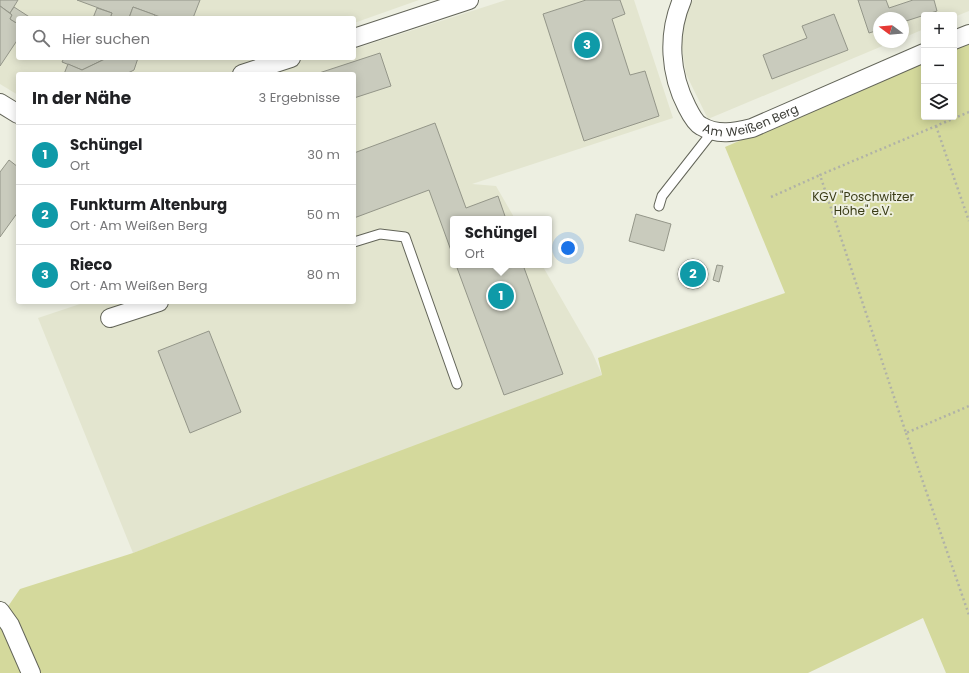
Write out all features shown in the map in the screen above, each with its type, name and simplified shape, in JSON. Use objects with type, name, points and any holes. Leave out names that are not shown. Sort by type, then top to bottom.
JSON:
[{"type":"street","points":[[356,37],[469,0]]},
{"type":"street","name":"Am Weißen Berg","points":[[682,0],[673,30],[671,52],[679,92],[700,126],[713,131],[728,133],[752,128],[921,54]]},
{"type":"street","points":[[957,39],[969,34]]},
{"type":"street","points":[[248,72],[285,60]]},
{"type":"street","points":[[0,103],[16,113]]},
{"type":"street","points":[[110,318],[153,304]]},
{"type":"street","points":[[0,612],[10,625],[31,673]]},
{"type":"lane","points":[[659,206],[662,196],[713,131]]},
{"type":"lane","points":[[356,241],[380,234],[405,237],[456,384]]},
{"type":"path","points":[[771,196],[969,112]]},
{"type":"path","points":[[936,126],[969,221]]},
{"type":"path","points":[[820,175],[969,616]]},
{"type":"path","points":[[906,433],[969,406]]},
{"type":"shaded area","points":[[0,0],[419,0],[356,22],[356,16],[16,16],[16,60],[356,60],[356,48],[506,0],[634,0],[673,118],[472,184],[496,186],[513,216],[450,216],[450,268],[544,268],[592,352],[602,375],[133,553],[38,318],[80,304],[356,304],[356,72],[16,72],[16,94],[0,84]]},
{"type":"shaded area","points":[[693,0],[969,0],[969,11],[957,16],[957,12],[921,12],[921,30],[909,35],[909,12],[873,12],[873,48],[878,48],[708,119],[686,74],[681,42],[684,14]]},
{"type":"green space","name":"KGV \"Poschwitzer Höhe\" e.V.","points":[[969,43],[969,673],[946,673],[923,618],[808,673],[0,673],[0,618],[20,589],[133,553],[298,489],[602,375],[598,358],[785,293],[725,147],[921,63],[921,120],[957,120],[957,48]]},
{"type":"building","points":[[0,0],[18,0],[10,13],[0,6]]},
{"type":"building","points":[[77,0],[200,0],[194,16],[158,16],[133,7],[130,16],[111,16],[112,13]]},
{"type":"building","points":[[586,0],[620,0],[625,14],[612,19],[630,75],[645,71],[659,116],[584,141],[543,14]]},
{"type":"building","points":[[858,0],[886,0],[889,8],[913,0],[934,0],[937,11],[921,12],[921,16],[909,20],[909,12],[873,12],[873,32],[869,33]]},
{"type":"building","points":[[0,6],[12,15],[10,19],[16,23],[16,42],[0,66]]},
{"type":"building","points":[[14,7],[28,16],[16,16],[16,23],[10,19],[12,15],[10,13]]},
{"type":"building","points":[[133,7],[155,15],[155,16],[130,16]]},
{"type":"building","points":[[97,8],[112,13],[111,16],[94,16]]},
{"type":"building","points":[[834,14],[848,50],[772,79],[763,55],[807,38],[802,26]]},
{"type":"building","points":[[380,53],[391,86],[356,97],[356,72],[322,72]]},
{"type":"building","points":[[63,60],[103,60],[82,70],[62,62]]},
{"type":"building","points":[[103,60],[137,60],[134,70],[130,72],[65,72],[68,64],[82,70]]},
{"type":"building","points":[[435,123],[466,208],[498,196],[505,216],[450,216],[450,248],[429,190],[356,217],[356,152]]},
{"type":"building","points":[[9,160],[16,165],[16,215],[0,237],[0,172]]},
{"type":"building","points":[[636,214],[671,224],[664,251],[629,241]]},
{"type":"building","points":[[693,259],[699,260],[707,268],[707,280],[699,288],[693,289],[687,288],[679,280],[678,274],[679,268],[687,260]]},
{"type":"building","points":[[717,265],[723,266],[719,282],[713,280]]},
{"type":"building","points":[[457,268],[524,268],[563,374],[504,395]]},
{"type":"building","points":[[209,331],[241,412],[190,433],[158,351]]},
{"type":"place","name":"Rieco","points":[[587,45]]},
{"type":"place","name":"Funkturm Altenburg","points":[[693,274]]},
{"type":"place","name":"Schüngel","points":[[501,296]]}]
